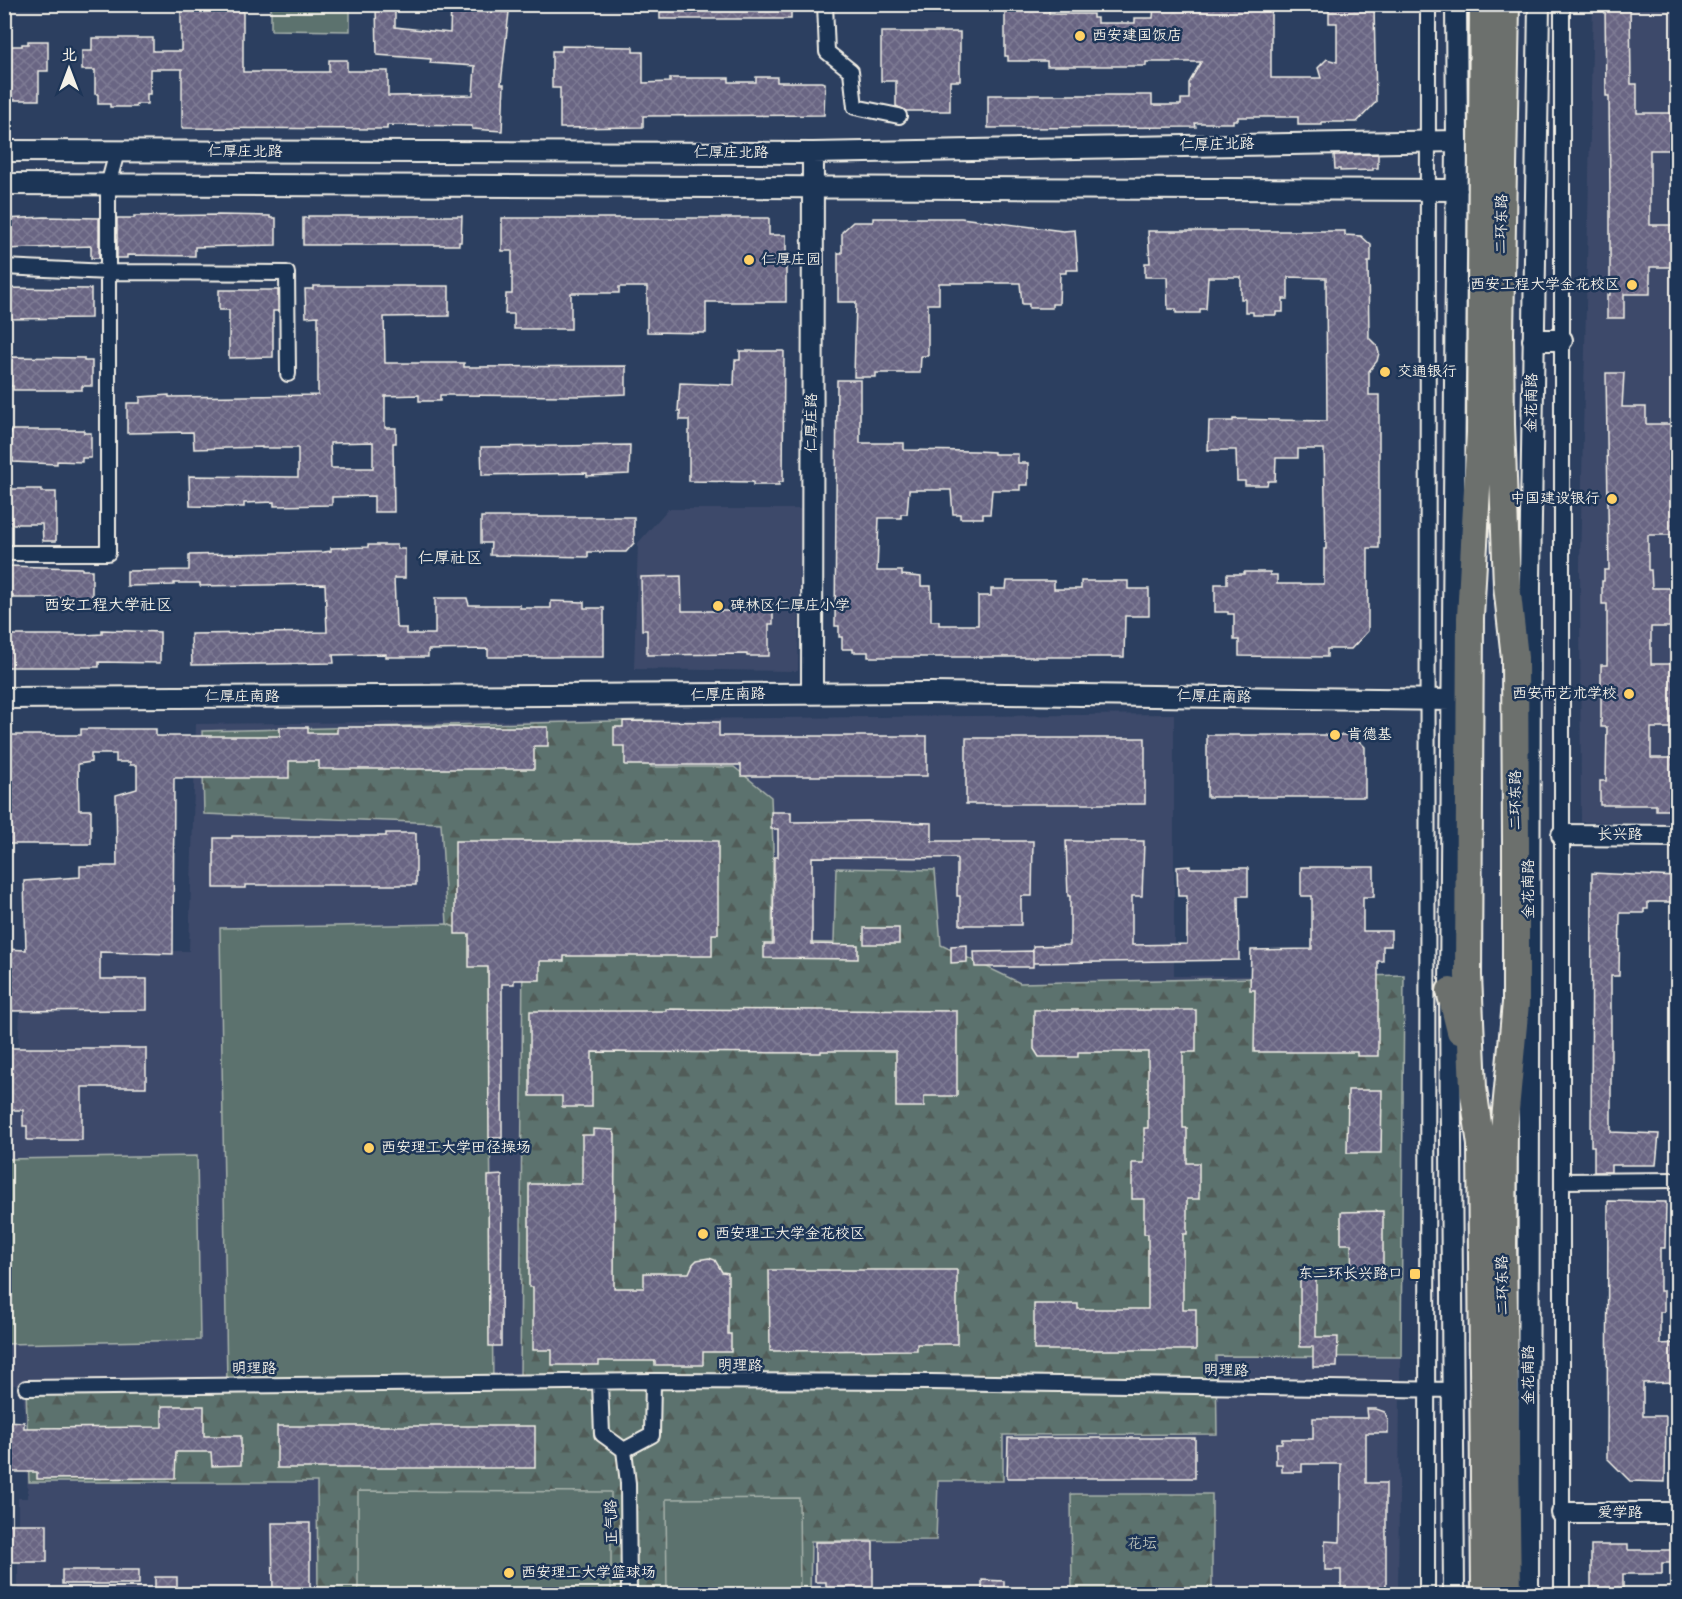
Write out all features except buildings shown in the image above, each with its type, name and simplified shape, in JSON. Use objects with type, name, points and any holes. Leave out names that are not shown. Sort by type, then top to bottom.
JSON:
[{"type":"highway","name":"二环东路","points":[[1483,4],[1490,332],[1501,424],[1508,585],[1515,658],[1516,1003],[1504,1131],[1503,1232],[1485,1594]]},
{"type":"highway","name":"二环东路","points":[[1506,4],[1490,332],[1480,434],[1470,618],[1468,975],[1473,1088],[1481,1145],[1495,1414],[1508,1594]]},
{"type":"highway","points":[[1453,610],[1475,526]]},
{"type":"highway","points":[[1515,658],[1529,730]]},
{"type":"highway","points":[[1450,991],[1473,1088]]},
{"type":"highway","points":[[1507,1089],[1529,999]]},
{"type":"street","points":[[825,4],[827,52],[851,71],[855,107],[899,116]]},
{"type":"street","points":[[1427,1594],[1428,4]]},
{"type":"street","points":[[1454,1594],[1450,991],[1457,190],[1456,4]]},
{"type":"street","name":"金花南路","points":[[1528,1594],[1529,730],[1539,4]]},
{"type":"street","points":[[1562,4],[1562,1594]]},
{"type":"street","name":"仁厚庄北路","points":[[4,151],[813,153],[1457,141]]},
{"type":"street","points":[[4,553],[108,553],[108,184],[117,152]]},
{"type":"street","name":"仁厚庄路","points":[[812,693],[813,153]]},
{"type":"street","points":[[4,183],[1457,190]]},
{"type":"street","points":[[4,267],[108,272],[287,273],[288,375]]},
{"type":"street","points":[[1533,340],[1562,340]]},
{"type":"street","name":"仁厚庄南路","points":[[4,698],[930,693],[1452,700]]},
{"type":"street","name":"长兴路","points":[[1562,835],[1677,836]]},
{"type":"street","points":[[1562,1182],[1677,1180]]},
{"type":"street","points":[[600,1383],[602,1434],[624,1450],[652,1435],[653,1381]]},
{"type":"street","name":"明理路","points":[[26,1388],[653,1381],[931,1382],[1454,1390]]},
{"type":"street","name":"正气路","points":[[624,1450],[628,1483],[630,1594]]},
{"type":"street","name":"爱学路","points":[[1562,1513],[1677,1513]]},
{"type":"shaded area","name":"西安工程大学金花校区","points":[[1593,5],[1677,5],[1677,824],[1581,822],[1580,566]]},
{"type":"shaded area","name":"碑林区仁厚庄小学","points":[[668,509],[801,509],[798,671],[634,669],[638,543]]},
{"type":"shaded area","name":"西安理工大学金花校区","points":[[1174,714],[1174,976],[1404,975],[1398,1594],[18,1594],[18,1498],[28,1498],[23,1385],[5,1385],[4,1111],[15,1112],[23,952],[189,951],[196,724]]},
{"type":"shaded area","points":[[1674,1044],[1678,1044],[1677,1171],[1674,1171]]},
{"type":"shaded area","points":[[1673,1410],[1677,1410],[1677,1497],[1673,1497]]},
{"type":"green space","points":[[271,5],[350,5],[350,31],[271,30]]},
{"type":"green space","points":[[652,720],[651,767],[734,767],[771,797],[772,942],[834,943],[836,868],[935,870],[941,945],[1020,983],[1404,975],[1401,1357],[1216,1356],[1217,1434],[1003,1435],[1003,1481],[938,1481],[936,1540],[811,1541],[810,1594],[318,1594],[317,1482],[29,1482],[26,1388],[520,1383],[523,940],[488,941],[447,924],[441,823],[204,814],[202,731]]},
{"type":"green space","points":[[447,924],[488,941],[493,1384],[227,1385],[220,928]]},
{"type":"green space","points":[[197,1156],[200,1340],[5,1344],[5,1159]]},
{"type":"green space","points":[[358,1491],[611,1492],[611,1594],[358,1594]]},
{"type":"green space","name":"花坛","points":[[1071,1494],[1212,1494],[1212,1594],[1072,1594]]},
{"type":"green space","points":[[799,1498],[800,1594],[667,1594],[666,1499]]},
{"type":"place","name":"西安建国饭店","points":[[1080,36]]},
{"type":"place","name":"仁厚庄园","points":[[749,260]]},
{"type":"place","name":"西安工程大学金花校区","points":[[1632,285]]},
{"type":"place","name":"交通银行","points":[[1385,372]]},
{"type":"place","name":"中国建设银行","points":[[1612,499]]},
{"type":"place","name":"碑林区仁厚庄小学","points":[[718,606]]},
{"type":"place","name":"西安市艺术学校","points":[[1629,694]]},
{"type":"place","name":"肯德基","points":[[1335,735]]},
{"type":"place","name":"西安理工大学田径操场","points":[[369,1148]]},
{"type":"place","name":"西安理工大学金花校区","points":[[703,1234]]},
{"type":"place","name":"东二环长兴路口","points":[[1415,1274]]},
{"type":"place","name":"西安理工大学篮球场","points":[[509,1573]]},
{"type":"district","name":"仁厚社区","points":[[450,558]]},
{"type":"district","name":"西安工程大学社区","points":[[108,605]]}]
